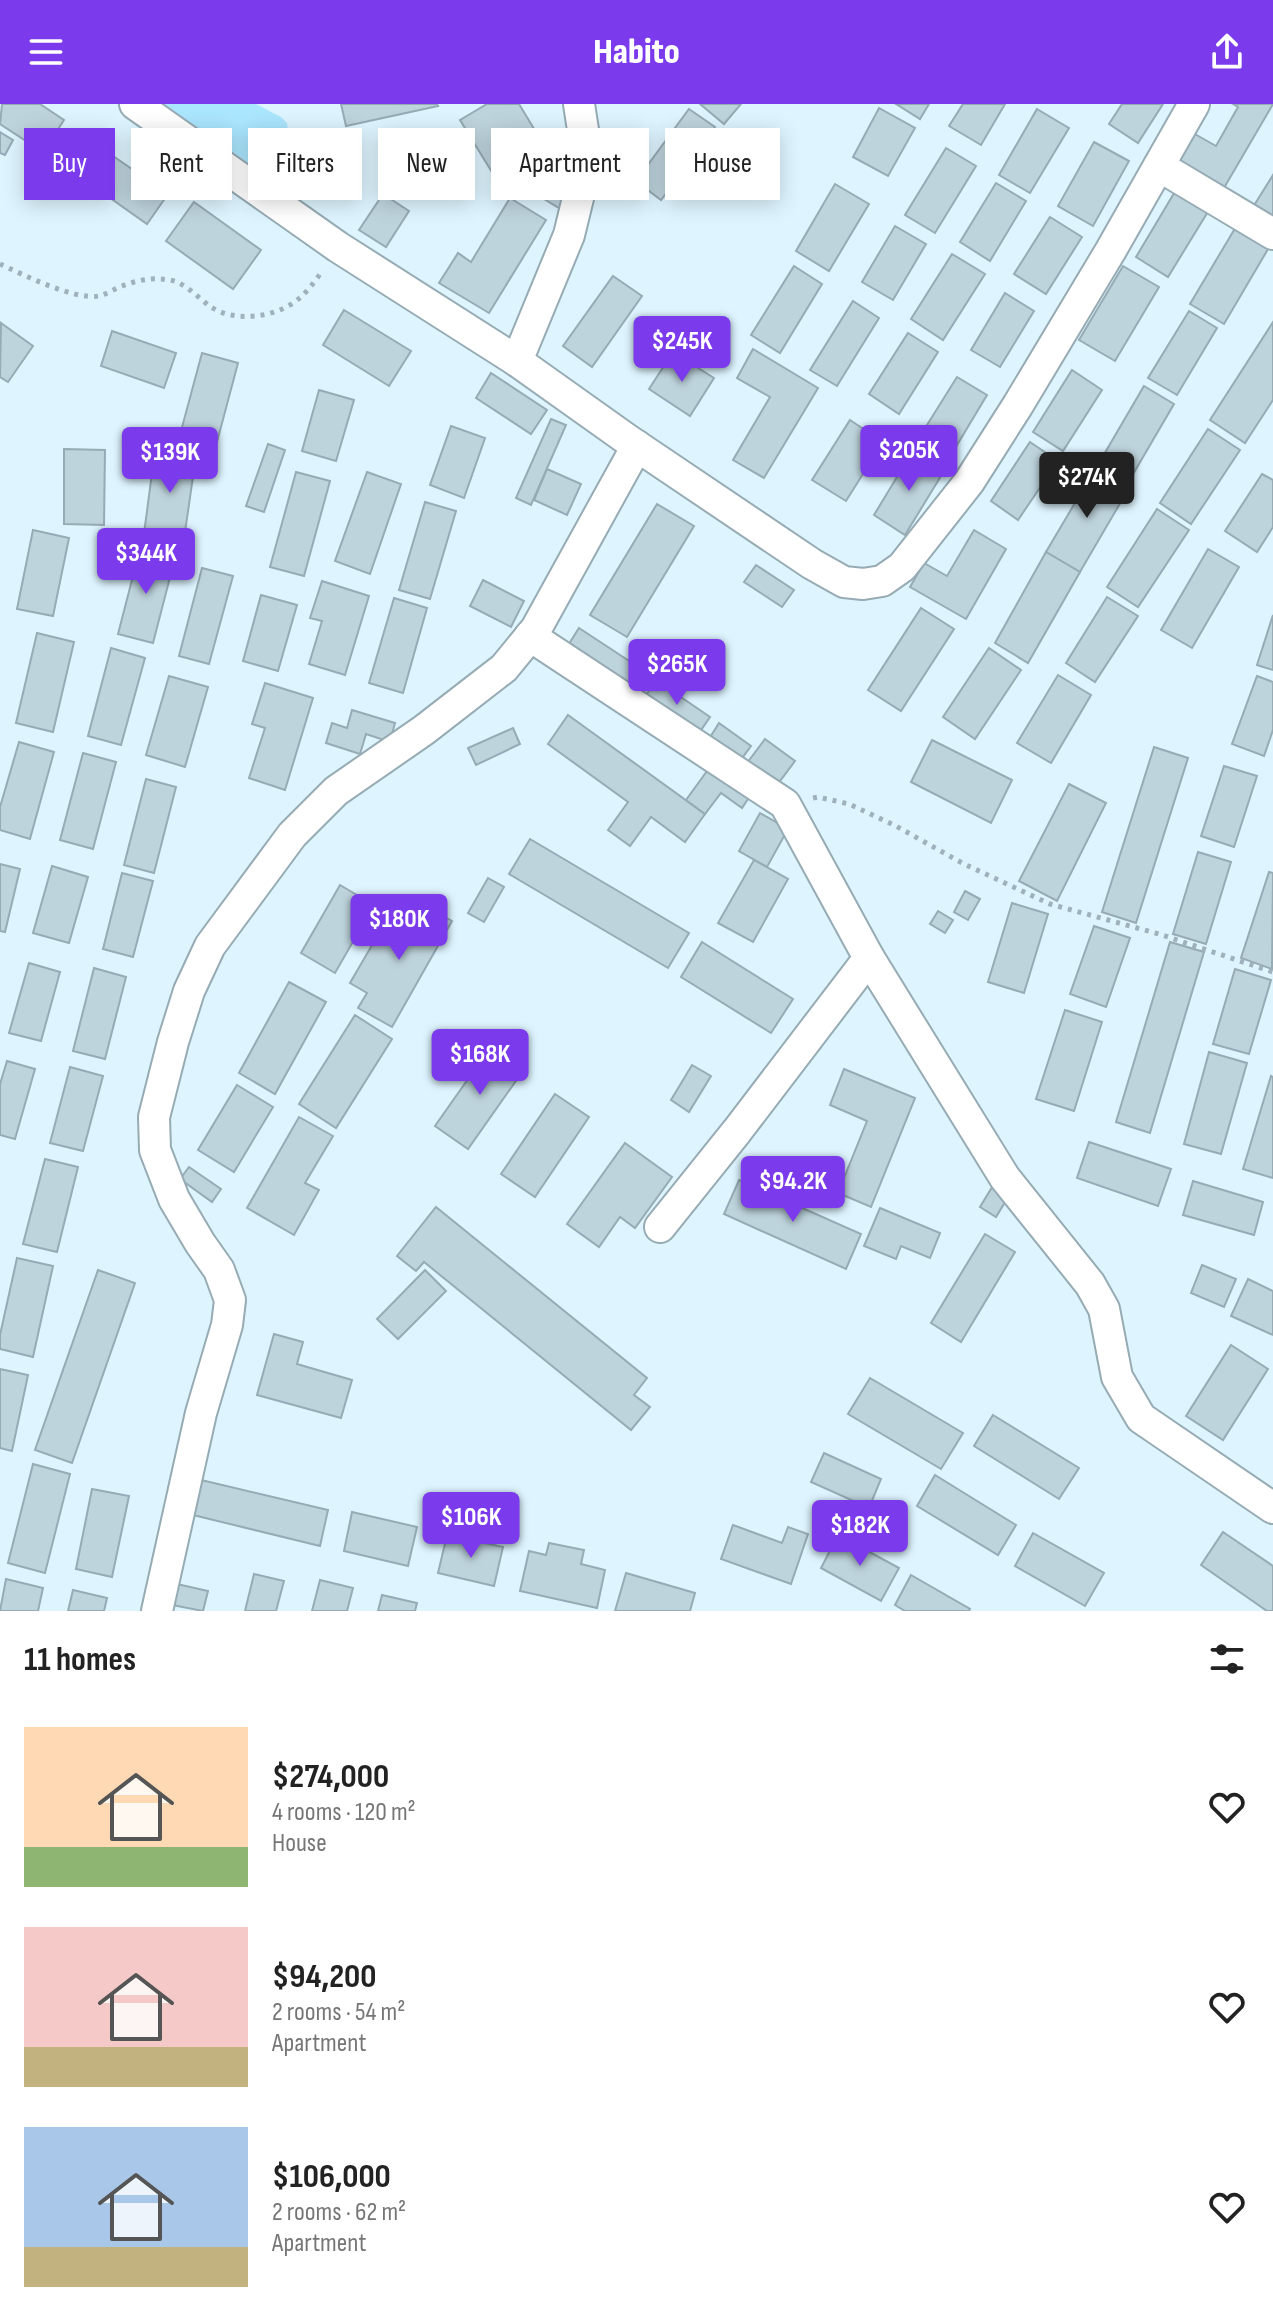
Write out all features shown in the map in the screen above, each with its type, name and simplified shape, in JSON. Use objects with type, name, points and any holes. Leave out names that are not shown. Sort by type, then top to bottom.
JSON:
[{"type":"street","points":[[135,104],[338,247],[517,361],[829,575],[844,582],[863,584],[882,581],[902,567],[969,482],[1064,330],[1194,104]]},
{"type":"street","points":[[517,361],[569,235],[579,194],[585,143],[579,104]]},
{"type":"street","points":[[1159,166],[1273,234]]},
{"type":"street","points":[[157,1611],[201,1413],[227,1325],[230,1300],[219,1270],[174,1199],[155,1150],[154,1117],[189,991],[210,946],[292,835],[336,791],[424,730],[504,668],[530,636],[637,446]]},
{"type":"street","points":[[530,636],[785,804],[869,958],[1005,1178],[1090,1284],[1104,1309],[1117,1377],[1141,1418],[1273,1508]]},
{"type":"street","points":[[660,1227],[869,958]]},
{"type":"path","points":[[0,264],[82,297],[102,295],[147,279],[173,280],[212,308],[234,317],[278,311],[294,303],[311,287],[338,247]]},
{"type":"path","points":[[785,804],[818,797],[849,804],[964,864],[1050,904],[1159,934],[1273,972]]},
{"type":"shaded area","points":[[164,104],[256,104],[281,117],[288,128],[248,128],[248,163],[232,152],[232,128],[198,128]]},
{"type":"building","points":[[2,104],[40,104],[64,120],[59,128],[24,128],[24,140],[0,124]]},
{"type":"building","points":[[341,104],[437,104],[438,106],[346,126]]},
{"type":"building","points":[[487,104],[519,104],[534,128],[491,128],[491,171],[475,144],[475,128],[465,128],[460,120]]},
{"type":"building","points":[[700,104],[741,104],[724,124]]},
{"type":"building","points":[[896,104],[929,104],[920,119]]},
{"type":"building","points":[[963,104],[1005,104],[981,145],[949,126]]},
{"type":"building","points":[[1122,104],[1163,104],[1138,143],[1109,124]]},
{"type":"building","points":[[1233,104],[1273,104],[1224,188],[1177,161],[1193,133],[1216,146],[1238,107]]},
{"type":"building","points":[[879,108],[915,128],[888,176],[853,157]]},
{"type":"building","points":[[689,109],[715,127],[714,128],[675,128]]},
{"type":"building","points":[[1037,109],[1069,128],[1030,193],[999,175]]},
{"type":"building","points":[[0,132],[13,140],[5,155],[0,153]]},
{"type":"building","points":[[665,142],[665,195],[661,200],[649,191],[649,163]]},
{"type":"building","points":[[1094,142],[1129,161],[1093,226],[1058,206]]},
{"type":"building","points":[[946,148],[976,166],[935,233],[905,215]]},
{"type":"building","points":[[115,157],[131,168],[131,200],[164,200],[147,224],[113,200]]},
{"type":"building","points":[[1273,175],[1273,220],[1253,207]]},
{"type":"building","points":[[996,183],[1026,201],[990,261],[960,242]]},
{"type":"building","points":[[835,184],[869,204],[829,271],[796,251]]},
{"type":"building","points":[[1176,190],[1209,210],[1168,277],[1136,257]]},
{"type":"building","points":[[379,200],[392,200],[409,211],[386,247],[359,230]]},
{"type":"building","points":[[509,200],[546,220],[489,313],[439,283],[458,253],[471,262]]},
{"type":"building","points":[[546,200],[564,200],[559,208]]},
{"type":"building","points":[[194,202],[261,250],[233,289],[166,241]]},
{"type":"building","points":[[1050,217],[1082,237],[1046,294],[1014,274]]},
{"type":"building","points":[[1237,225],[1271,244],[1224,324],[1190,304]]},
{"type":"building","points":[[895,226],[926,244],[893,300],[862,282]]},
{"type":"building","points":[[952,254],[985,274],[943,340],[911,319]]},
{"type":"building","points":[[794,266],[822,284],[780,353],[751,335]]},
{"type":"building","points":[[1123,266],[1159,287],[1115,361],[1079,340]]},
{"type":"building","points":[[613,276],[642,296],[592,367],[563,346]]},
{"type":"building","points":[[1005,293],[1034,311],[1000,367],[971,350]]},
{"type":"building","points":[[853,301],[879,318],[837,386],[810,370]]},
{"type":"building","points":[[344,310],[411,351],[389,386],[323,345]]},
{"type":"building","points":[[1189,311],[1217,328],[1177,395],[1148,378]]},
{"type":"building","points":[[1273,322],[1273,400],[1245,443],[1210,420]]},
{"type":"building","points":[[1,323],[33,346],[8,382],[0,377]]},
{"type":"building","points":[[112,331],[176,353],[164,388],[101,366]]},
{"type":"building","points":[[908,333],[938,352],[899,414],[869,394]]},
{"type":"building","points":[[753,349],[818,388],[764,478],[733,460],[770,397],[737,378]]},
{"type":"building","points":[[673,352],[714,378],[690,416],[649,389]]},
{"type":"building","points":[[202,353],[238,363],[217,442],[181,431]]},
{"type":"building","points":[[1072,370],[1102,390],[1063,451],[1033,432]]},
{"type":"building","points":[[491,373],[547,410],[531,434],[476,398]]},
{"type":"building","points":[[957,377],[987,395],[948,460],[917,441]]},
{"type":"building","points":[[1144,386],[1174,404],[1129,481],[1099,463]]},
{"type":"building","points":[[319,390],[354,400],[336,461],[302,451]]},
{"type":"building","points":[[551,419],[566,425],[531,505],[516,498]]},
{"type":"building","points":[[850,420],[883,442],[846,501],[812,480]]},
{"type":"building","points":[[451,426],[485,438],[464,498],[430,485]]},
{"type":"building","points":[[1208,429],[1240,450],[1191,524],[1160,503]]},
{"type":"building","points":[[1030,442],[1058,461],[1018,520],[991,501]]},
{"type":"building","points":[[156,443],[197,449],[183,546],[143,541]]},
{"type":"building","points":[[268,444],[285,450],[264,512],[246,506]]},
{"type":"building","points":[[64,449],[105,450],[104,525],[64,524]]},
{"type":"building","points":[[912,452],[944,471],[905,535],[874,515]]},
{"type":"building","points":[[547,469],[581,484],[567,515],[534,500]]},
{"type":"building","points":[[1095,469],[1129,488],[1080,572],[1046,552]]},
{"type":"building","points":[[296,472],[330,481],[304,576],[270,567]]},
{"type":"building","points":[[367,472],[401,484],[370,574],[335,561]]},
{"type":"building","points":[[1262,474],[1273,480],[1273,527],[1257,552],[1225,531]]},
{"type":"building","points":[[425,502],[456,511],[430,599],[399,590]]},
{"type":"building","points":[[657,504],[694,526],[627,637],[590,615]]},
{"type":"building","points":[[1157,509],[1189,530],[1138,607],[1107,587]]},
{"type":"building","points":[[33,530],[69,538],[53,616],[17,609]]},
{"type":"building","points":[[974,530],[1006,549],[966,619],[910,587],[924,563],[947,576]]},
{"type":"building","points":[[140,549],[175,558],[153,643],[118,634]]},
{"type":"building","points":[[1208,549],[1239,567],[1192,648],[1161,630]]},
{"type":"building","points":[[1046,552],[1080,572],[1028,663],[995,643]]},
{"type":"building","points":[[756,565],[794,590],[782,607],[744,582]]},
{"type":"building","points":[[202,568],[233,576],[209,664],[179,656]]},
{"type":"building","points":[[483,580],[524,601],[511,627],[470,606]]},
{"type":"building","points":[[322,581],[369,596],[345,675],[309,664],[322,621],[310,618]]},
{"type":"building","points":[[261,595],[297,605],[278,671],[243,661]]},
{"type":"building","points":[[1107,597],[1138,616],[1095,682],[1066,663]]},
{"type":"building","points":[[394,598],[427,608],[403,693],[369,683]]},
{"type":"building","points":[[921,608],[954,629],[901,711],[868,690]]},
{"type":"building","points":[[1273,615],[1273,670],[1257,665]]},
{"type":"building","points":[[579,628],[649,674],[638,692],[567,647]]},
{"type":"building","points":[[37,633],[74,642],[53,732],[16,723]]},
{"type":"building","points":[[111,648],[145,658],[121,745],[88,736]]},
{"type":"building","points":[[989,648],[1021,670],[975,739],[943,717]]},
{"type":"building","points":[[1058,675],[1091,695],[1051,763],[1017,743]]},
{"type":"building","points":[[169,676],[208,687],[185,767],[146,755]]},
{"type":"building","points":[[1257,676],[1273,682],[1273,730],[1264,756],[1232,744]]},
{"type":"building","points":[[656,680],[710,717],[699,733],[645,697]]},
{"type":"building","points":[[265,683],[313,698],[285,790],[249,778],[265,728],[252,724]]},
{"type":"building","points":[[352,710],[395,723],[390,742],[366,734],[360,754],[326,743],[332,723],[347,728]]},
{"type":"building","points":[[568,715],[705,814],[685,842],[651,817],[630,846],[608,830],[628,802],[548,744]]},
{"type":"building","points":[[719,723],[751,746],[740,761],[709,739]]},
{"type":"building","points":[[513,728],[520,744],[476,765],[468,748]]},
{"type":"building","points":[[765,739],[795,761],[777,785],[747,763]]},
{"type":"building","points":[[932,740],[1012,780],[991,823],[911,782]]},
{"type":"building","points":[[19,742],[54,752],[30,839],[0,830],[0,807]]},
{"type":"building","points":[[1154,747],[1188,758],[1136,923],[1102,912]]},
{"type":"building","points":[[83,753],[116,762],[93,849],[60,840]]},
{"type":"building","points":[[1224,766],[1257,776],[1234,847],[1201,836]]},
{"type":"building","points":[[710,767],[750,796],[742,808],[721,793],[705,814],[686,800]]},
{"type":"building","points":[[146,779],[176,787],[154,873],[124,865]]},
{"type":"building","points":[[1069,784],[1106,803],[1057,901],[1019,881]]},
{"type":"building","points":[[760,813],[788,829],[767,867],[739,851]]},
{"type":"building","points":[[530,839],[689,933],[668,968],[509,874]]},
{"type":"building","points":[[1198,852],[1231,862],[1206,944],[1173,934]]},
{"type":"building","points":[[754,860],[788,879],[753,942],[718,923]]},
{"type":"building","points":[[0,864],[20,869],[5,932],[0,931]]},
{"type":"building","points":[[52,866],[88,877],[69,943],[33,933]]},
{"type":"building","points":[[1269,872],[1273,873],[1272,969],[1241,958]]},
{"type":"building","points":[[122,873],[153,881],[133,957],[103,949]]},
{"type":"building","points":[[488,878],[504,887],[484,922],[468,913]]},
{"type":"building","points":[[340,885],[374,905],[335,973],[301,953]]},
{"type":"building","points":[[965,891],[980,899],[968,920],[954,912]]},
{"type":"building","points":[[414,899],[452,921],[392,1027],[358,1008],[367,993],[350,983],[379,933],[391,940]]},
{"type":"building","points":[[1012,903],[1048,914],[1024,993],[988,982]]},
{"type":"building","points":[[938,911],[953,920],[945,933],[930,924]]},
{"type":"building","points":[[1094,926],[1130,938],[1106,1007],[1070,994]]},
{"type":"building","points":[[702,942],[793,999],[771,1033],[681,977]]},
{"type":"building","points":[[1170,942],[1204,952],[1150,1133],[1116,1122]]},
{"type":"building","points":[[29,963],[60,972],[41,1041],[9,1033]]},
{"type":"building","points":[[94,968],[126,977],[105,1059],[73,1051]]},
{"type":"building","points":[[1235,969],[1271,980],[1249,1054],[1213,1044]]},
{"type":"building","points":[[289,982],[326,1002],[275,1094],[239,1073]]},
{"type":"building","points":[[1065,1010],[1102,1022],[1074,1111],[1036,1099]]},
{"type":"building","points":[[355,1015],[392,1039],[336,1128],[299,1104]]},
{"type":"building","points":[[492,1045],[525,1068],[468,1149],[435,1126]]},
{"type":"building","points":[[1209,1052],[1247,1063],[1221,1154],[1184,1144]]},
{"type":"building","points":[[7,1061],[35,1069],[15,1139],[0,1135],[0,1084]]},
{"type":"building","points":[[692,1065],[711,1076],[689,1112],[671,1100]]},
{"type":"building","points":[[70,1067],[103,1076],[83,1151],[50,1143]]},
{"type":"building","points":[[844,1069],[915,1098],[871,1207],[838,1193],[867,1121],[830,1105]]},
{"type":"building","points":[[1273,1077],[1273,1178],[1243,1169]]},
{"type":"building","points":[[237,1085],[273,1107],[234,1172],[198,1150]]},
{"type":"building","points":[[555,1094],[589,1117],[535,1197],[501,1174]]},
{"type":"building","points":[[299,1117],[333,1136],[305,1183],[319,1190],[294,1235],[247,1208]]},
{"type":"building","points":[[1089,1142],[1171,1169],[1158,1206],[1077,1178]]},
{"type":"building","points":[[625,1143],[672,1177],[635,1228],[620,1217],[599,1247],[567,1224]]},
{"type":"building","points":[[45,1159],[78,1167],[57,1252],[23,1244]]},
{"type":"building","points":[[189,1167],[221,1189],[212,1202],[180,1179]]},
{"type":"building","points":[[739,1180],[861,1234],[846,1269],[724,1214]]},
{"type":"building","points":[[1193,1181],[1263,1202],[1254,1235],[1183,1215]]},
{"type":"building","points":[[994,1184],[1010,1194],[996,1217],[980,1207]]},
{"type":"building","points":[[436,1207],[647,1378],[634,1395],[650,1407],[631,1430],[424,1262],[416,1271],[397,1256]]},
{"type":"building","points":[[880,1208],[940,1233],[930,1258],[901,1246],[896,1259],[864,1246]]},
{"type":"building","points":[[985,1234],[1015,1252],[961,1342],[931,1323]]},
{"type":"building","points":[[17,1258],[53,1266],[33,1357],[0,1349],[0,1335]]},
{"type":"building","points":[[1202,1265],[1236,1279],[1224,1307],[1191,1293]]},
{"type":"building","points":[[98,1270],[135,1283],[72,1463],[35,1450]]},
{"type":"building","points":[[425,1270],[446,1291],[398,1339],[377,1319]]},
{"type":"building","points":[[1248,1279],[1273,1291],[1273,1335],[1231,1316]]},
{"type":"building","points":[[274,1334],[303,1342],[297,1364],[352,1380],[341,1418],[257,1395]]},
{"type":"building","points":[[1231,1345],[1268,1369],[1223,1440],[1186,1416]]},
{"type":"building","points":[[0,1369],[28,1375],[12,1451],[0,1448]]},
{"type":"building","points":[[870,1378],[963,1433],[941,1469],[848,1414]]},
{"type":"building","points":[[993,1415],[1079,1468],[1059,1499],[974,1446]]},
{"type":"building","points":[[824,1453],[881,1479],[869,1508],[811,1482]]},
{"type":"building","points":[[33,1464],[70,1474],[45,1573],[8,1563]]},
{"type":"building","points":[[935,1475],[1016,1525],[998,1555],[917,1506]]},
{"type":"building","points":[[201,1480],[328,1510],[320,1546],[193,1515]]},
{"type":"building","points":[[92,1489],[129,1496],[112,1577],[76,1569]]},
{"type":"building","points":[[352,1512],[417,1527],[408,1566],[344,1551]]},
{"type":"building","points":[[733,1525],[782,1543],[788,1527],[808,1534],[791,1584],[721,1559]]},
{"type":"building","points":[[1223,1532],[1273,1566],[1273,1611],[1267,1611],[1201,1565]]},
{"type":"building","points":[[1033,1533],[1104,1573],[1085,1606],[1015,1566]]},
{"type":"building","points":[[447,1535],[503,1547],[494,1586],[438,1573]]},
{"type":"building","points":[[838,1535],[899,1568],[881,1601],[821,1568]]},
{"type":"building","points":[[549,1543],[584,1550],[581,1564],[605,1570],[597,1608],[520,1591],[529,1551],[546,1555]]},
{"type":"building","points":[[626,1573],[695,1593],[690,1611],[615,1611]]},
{"type":"building","points":[[254,1574],[284,1581],[276,1611],[245,1611]]},
{"type":"building","points":[[911,1575],[969,1611],[905,1611],[895,1605]]},
{"type":"building","points":[[6,1579],[43,1588],[38,1611],[0,1611]]},
{"type":"building","points":[[320,1580],[353,1588],[347,1611],[312,1611]]},
{"type":"building","points":[[177,1584],[208,1591],[203,1611],[172,1605]]},
{"type":"building","points":[[73,1590],[107,1598],[104,1611],[68,1611]]},
{"type":"building","points":[[382,1595],[417,1603],[415,1611],[378,1611]]}]
